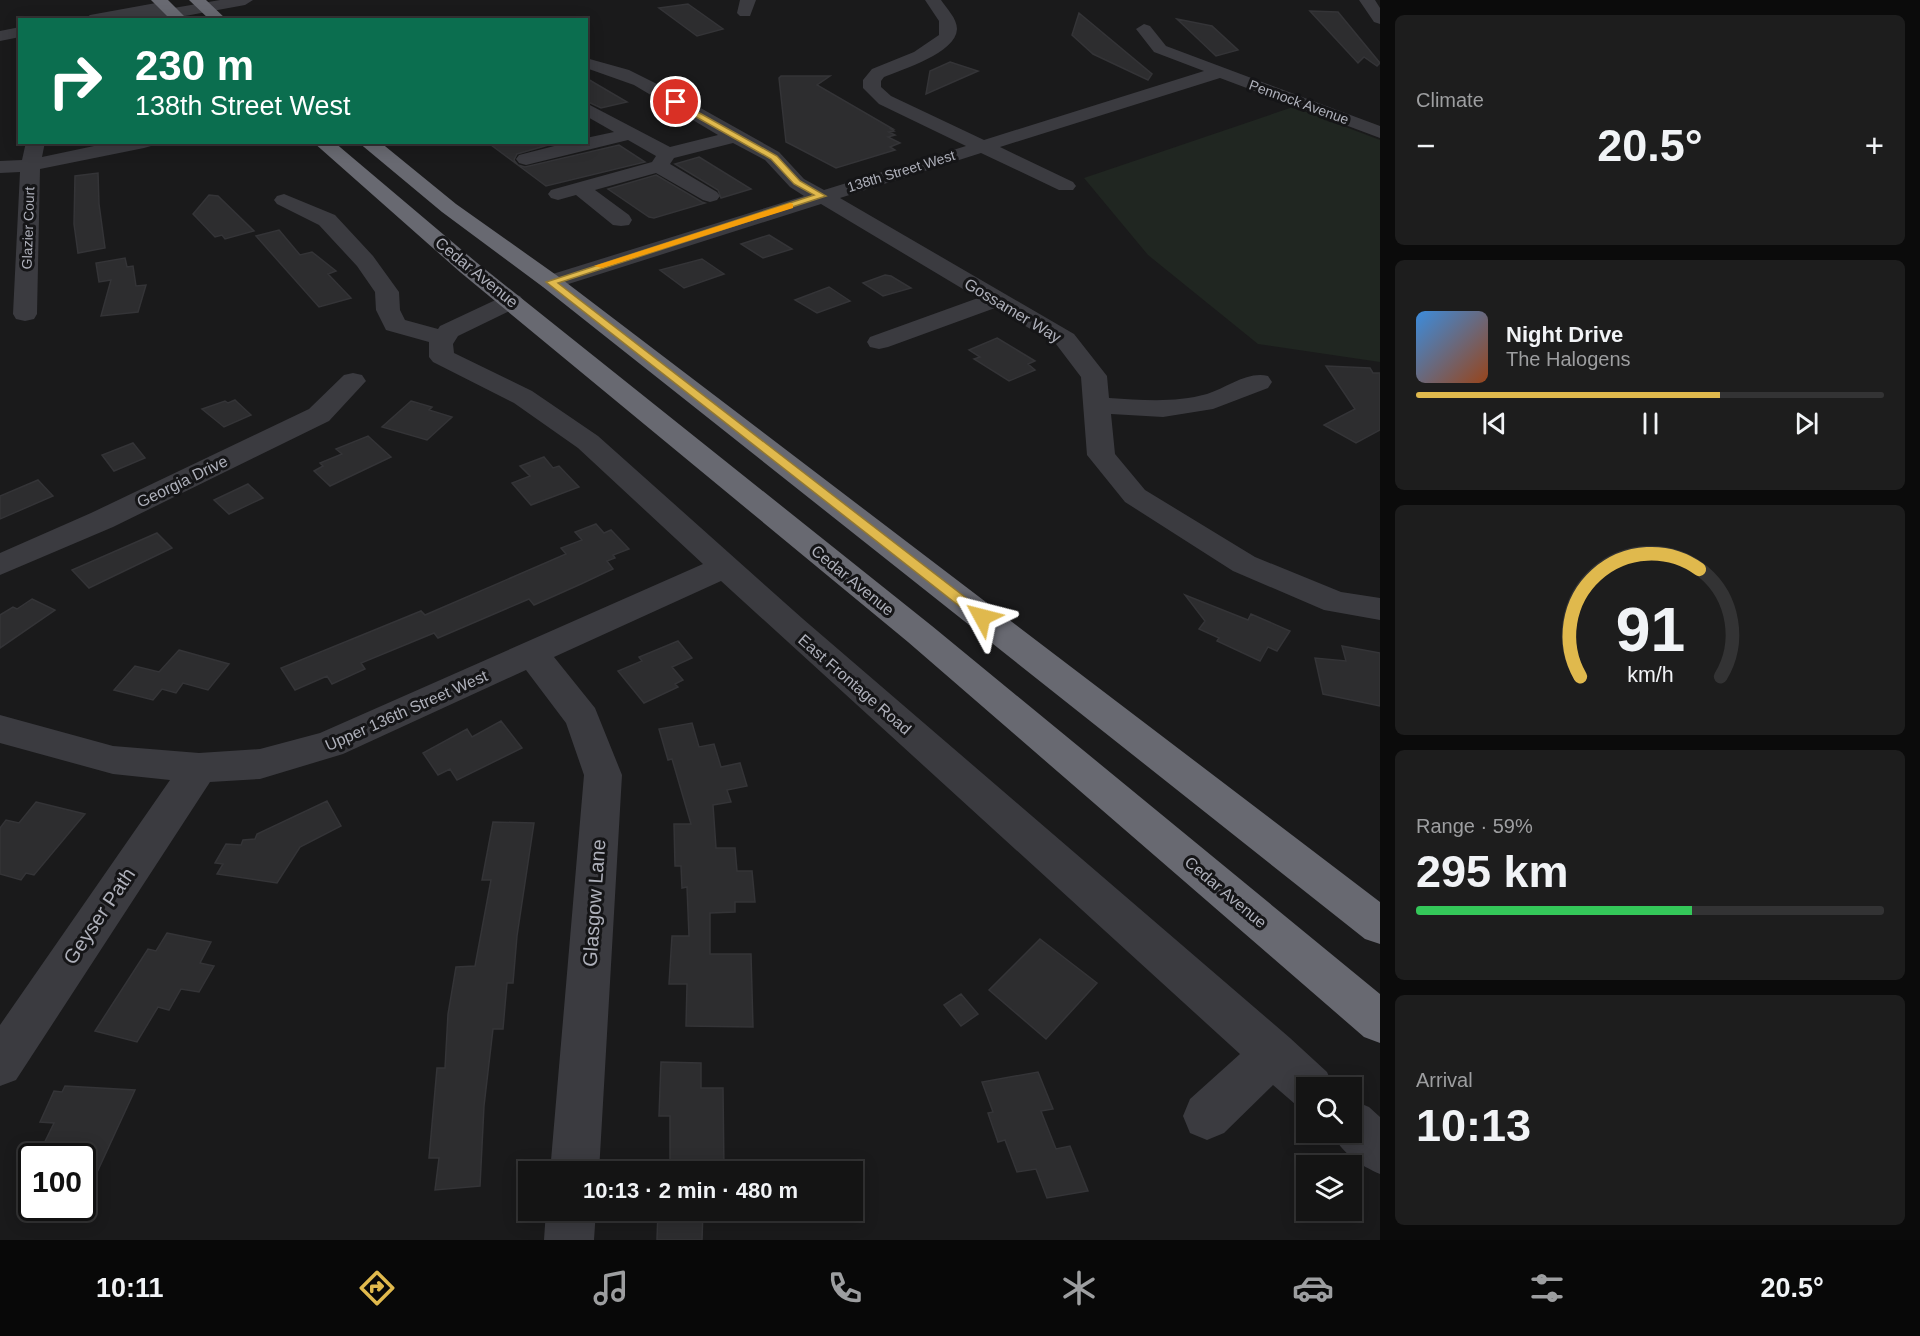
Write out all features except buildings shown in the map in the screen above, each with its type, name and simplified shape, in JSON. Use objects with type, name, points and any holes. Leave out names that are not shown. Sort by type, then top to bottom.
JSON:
[{"type":"highway","points":[[200,2],[218,18]]},
{"type":"highway","name":"Cedar Avenue","points":[[324,144],[468,267],[920,634],[1380,1022]]},
{"type":"highway","name":"Cedar Avenue","points":[[369,144],[448,208],[551,282],[1380,926]]},
{"type":"street","points":[[141,18],[200,2],[245,0]]},
{"type":"street","points":[[933,0],[948,22],[950,31],[946,40],[935,48],[878,73],[872,80],[872,87],[885,100],[1066,186]]},
{"type":"street","points":[[1367,0],[1380,19]]},
{"type":"street","points":[[105,18],[170,9]]},
{"type":"street","name":"Pennock Avenue","points":[[1144,29],[1160,49],[1217,73],[1380,132]]},
{"type":"street","points":[[0,36],[18,32]]},
{"type":"street","points":[[0,44],[18,40]]},
{"type":"street","name":"Gossamer Way","points":[[588,64],[625,73],[774,158],[797,182],[1065,339],[1094,376],[1101,455],[1135,496],[1244,564],[1335,602],[1380,609]]},
{"type":"street","name":"138th Street West","points":[[551,282],[1217,73]]},
{"type":"street","points":[[653,108],[676,102]]},
{"type":"street","points":[[588,109],[607,118],[631,123],[663,160],[710,196]]},
{"type":"street","points":[[588,138],[631,123]]},
{"type":"street","points":[[558,194],[581,189],[734,137]]},
{"type":"street","name":"Glazier Court","points":[[25,314],[30,165],[35,144]]},
{"type":"street","points":[[0,167],[30,165],[134,144]]},
{"type":"street","points":[[526,159],[570,144]]},
{"type":"street","points":[[581,189],[621,220]]},
{"type":"street","points":[[284,200],[327,220],[365,261],[387,292],[388,310],[395,325],[447,335],[512,301]]},
{"type":"street","points":[[879,342],[996,299]]},
{"type":"street","name":"East Frontage Road","points":[[447,335],[440,344],[442,357],[523,397],[588,442],[724,567],[1299,1077]]},
{"type":"street","name":"Georgia Drive","points":[[0,565],[102,520],[319,415],[353,381]]},
{"type":"street","points":[[1097,405],[1163,409],[1213,401],[1259,382]]},
{"type":"street","name":"Upper 136th Street West","points":[[0,729],[112,760],[199,768],[260,765],[330,744],[724,567]]},
{"type":"street","name":"Glasgow Lane","points":[[533,654],[582,718],[603,775],[575,1161]]},
{"type":"street","name":"Geyser Path","points":[[0,1064],[199,768]]},
{"type":"street","points":[[1207,1116],[1274,1053]]},
{"type":"street","points":[[1362,1133],[1380,1150]]},
{"type":"street","points":[[569,1240],[570,1221]]},
{"type":"shaded area","points":[[1293,107],[1380,140],[1380,362],[1258,344],[1148,255],[1084,178]]},
{"type":"slow traffic","points":[[599,266],[790,206]]},
{"type":"route","points":[[676,102],[734,137],[766,152],[781,163],[797,182],[822,196],[551,282],[982,617]]}]
